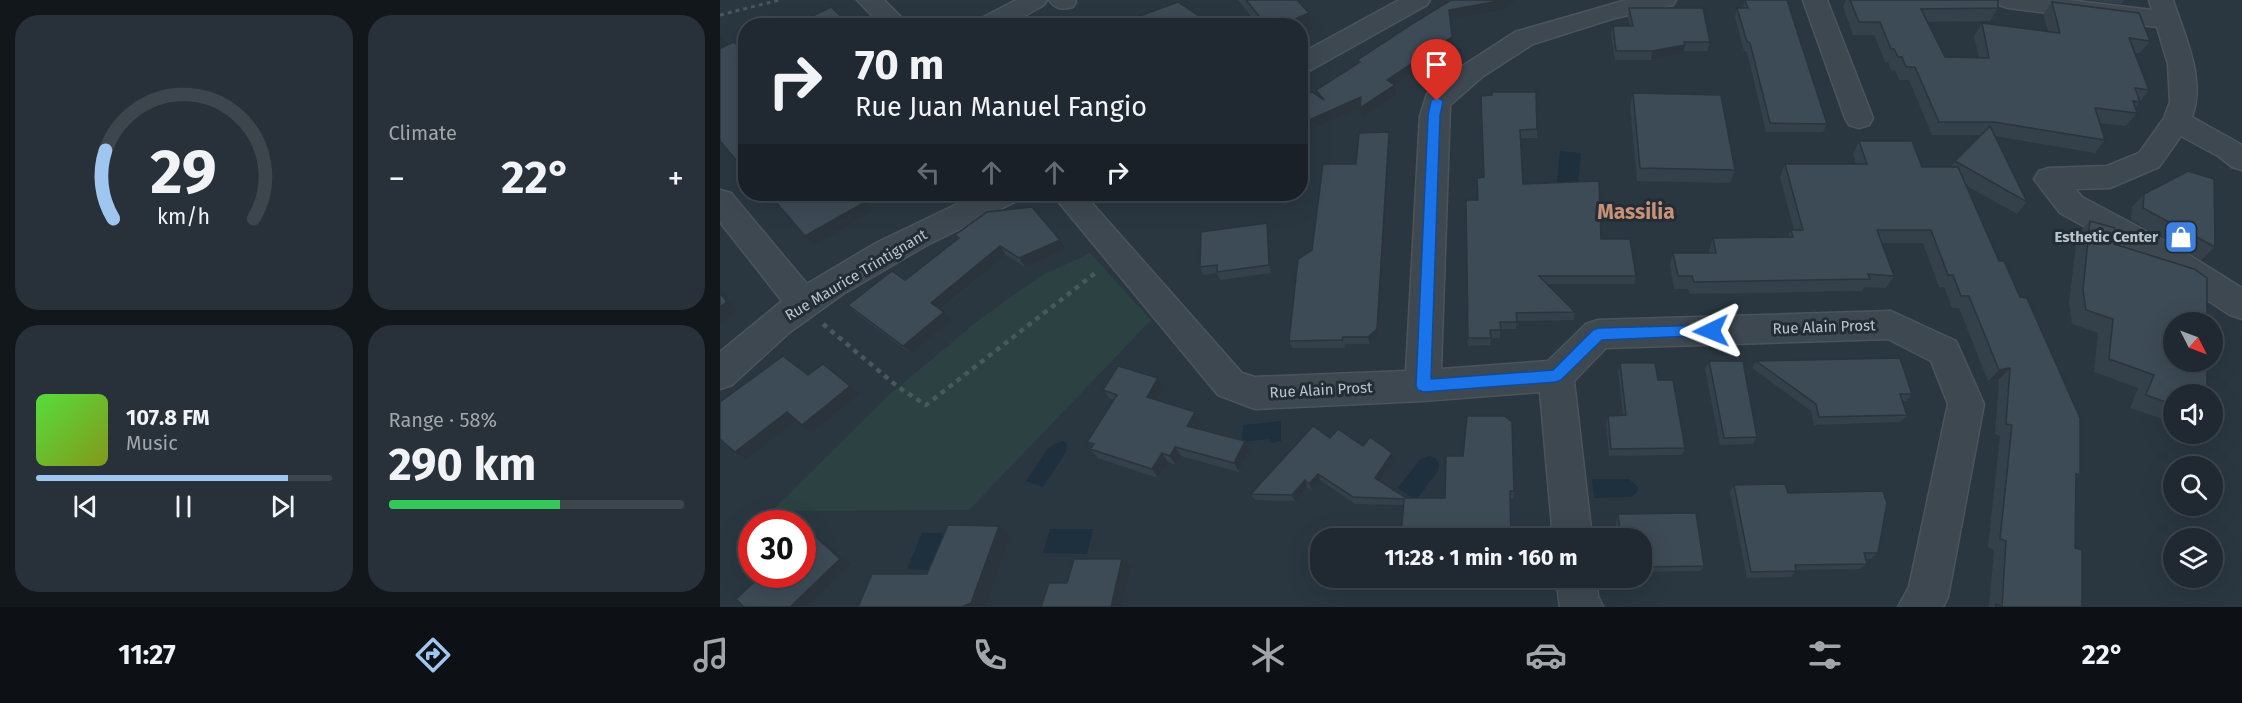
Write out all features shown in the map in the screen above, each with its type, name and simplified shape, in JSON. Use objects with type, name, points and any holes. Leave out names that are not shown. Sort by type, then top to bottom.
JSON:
[{"type":"street","points":[[869,0],[889,18]]},
{"type":"street","points":[[1002,18],[1035,0]]},
{"type":"street","points":[[1308,61],[1418,0]]},
{"type":"street","points":[[1424,386],[1434,116],[1437,101],[1473,71],[1524,38],[1610,11],[1664,0]]},
{"type":"street","points":[[1815,0],[1859,118]]},
{"type":"street","points":[[2008,0],[2164,10],[2181,64],[2184,102],[2177,121],[2149,160],[2110,177],[2049,179],[2071,205],[2167,257],[2242,305]]},
{"type":"street","points":[[2177,121],[2228,149],[2242,160]]},
{"type":"street","points":[[720,201],[804,304]]},
{"type":"street","name":"Rue Maurice Trintignant","points":[[720,374],[777,323],[804,304],[908,240],[989,201]]},
{"type":"street","name":"Rue Alain Prost","points":[[1073,201],[1230,384],[1255,393],[1424,386],[1556,376],[1598,334],[1891,325],[1944,351],[1966,404],[1927,597],[1919,607]]},
{"type":"street","points":[[1556,376],[1571,528]]},
{"type":"street","points":[[1577,588],[1578,600],[1582,607]]},
{"type":"path","points":[[720,15],[779,0]]},
{"type":"path","points":[[777,323],[814,317],[898,387],[926,405],[1121,255]]},
{"type":"green space","points":[[1090,253],[1151,320],[969,510],[773,510],[889,395],[980,319],[1039,277]]},
{"type":"water","points":[[1560,151],[1581,153],[1578,184],[1557,182]]},
{"type":"water","points":[[1281,421],[1281,441],[1271,443],[1269,439],[1242,442],[1243,425]]},
{"type":"water","points":[[1063,441],[1067,444],[1066,452],[1043,487],[1026,481],[1049,447]]},
{"type":"water","points":[[1430,456],[1439,463],[1438,471],[1416,500],[1398,488],[1420,459]]},
{"type":"water","points":[[1592,479],[1629,479],[1638,487],[1638,491],[1632,497],[1594,498]]},
{"type":"water","points":[[1050,529],[1093,529],[1087,554],[1043,553]]},
{"type":"water","points":[[922,533],[944,533],[930,570],[907,569]]},
{"type":"building","points":[[1246,0],[1297,0],[1309,13],[1297,18],[1261,18]]},
{"type":"building","points":[[1451,0],[1503,0],[1449,10],[1452,37],[1387,80],[1395,85],[1360,108],[1361,97],[1308,120],[1308,95],[1312,92],[1324,100],[1316,90],[1360,62],[1357,60]]},
{"type":"building","points":[[1745,0],[1787,0],[1827,124],[1770,123],[1750,43],[1747,42],[1737,8],[1748,8]]},
{"type":"building","points":[[1850,0],[1998,0],[1998,8],[1921,9],[1945,57],[1989,58],[1982,23],[2060,33],[2052,2],[2139,13],[2150,41],[2129,38],[2149,90],[2135,88],[2140,102],[2133,101],[2137,113],[2095,108],[2105,140],[1994,122],[1939,122],[1915,67],[1906,67],[1902,57],[1898,57],[1894,49],[1891,49],[1880,22],[1859,22]]},
{"type":"building","points":[[1178,2],[1202,18],[1134,18]]},
{"type":"building","points":[[831,7],[843,18],[808,18]]},
{"type":"building","points":[[1629,8],[1703,8],[1710,42],[1684,42],[1685,45],[1652,51],[1616,51],[1613,26],[1633,26]]},
{"type":"building","points":[[720,37],[721,48],[734,42],[738,46],[738,162],[720,141]]},
{"type":"building","points":[[1492,92],[1536,92],[1537,129],[1520,130],[1523,184],[1599,181],[1601,239],[1630,239],[1636,276],[1539,276],[1575,312],[1516,313],[1517,322],[1500,322],[1501,330],[1490,330],[1491,338],[1468,338],[1466,200],[1478,200],[1477,178],[1484,177],[1481,96],[1492,95]]},
{"type":"building","points":[[1633,93],[1721,95],[1735,170],[1640,168]]},
{"type":"building","points":[[1990,126],[2027,202],[1955,161]]},
{"type":"building","points":[[1389,132],[1377,329],[1368,337],[1289,341],[1298,259],[1312,250],[1323,164],[1356,164],[1359,133]]},
{"type":"building","points":[[1859,141],[1912,141],[1922,167],[1958,167],[1999,261],[2004,261],[2020,297],[2027,298],[2080,418],[2080,475],[2076,474],[2075,548],[2082,550],[2082,607],[1996,607],[1996,604],[2002,606],[2006,541],[2000,539],[2012,425],[2006,424],[2010,368],[1999,370],[1969,296],[1961,296],[1953,275],[1948,275],[1931,230],[1877,230],[1894,276],[1868,274],[1870,279],[1694,282],[1692,276],[1678,276],[1673,253],[1716,253],[1713,238],[1793,237],[1791,230],[1803,230],[1785,164],[1867,164]]},
{"type":"building","points":[[2188,171],[2214,179],[2215,247],[2143,208],[2144,194]]},
{"type":"building","points":[[775,201],[865,202],[805,236]]},
{"type":"building","points":[[1032,207],[1060,240],[1019,258],[1000,246],[931,303],[944,312],[903,346],[848,305],[892,271],[905,280],[959,238],[955,235],[987,212]]},
{"type":"building","points":[[2090,221],[2115,228],[2114,244],[2194,269],[2207,278],[2207,312],[2163,312],[2163,372],[2207,372],[2207,384],[2163,384],[2163,401],[2146,395],[2154,375],[2109,359],[2113,319],[2086,310],[2083,290]]},
{"type":"building","points":[[1267,223],[1269,265],[1217,272],[1217,265],[1200,267],[1201,232]]},
{"type":"building","points":[[720,293],[727,302],[720,307]]},
{"type":"building","points":[[783,356],[808,375],[823,364],[850,386],[802,425],[787,412],[735,452],[720,439],[720,402]]},
{"type":"building","points":[[1900,358],[1912,394],[1900,394],[1907,415],[1819,417],[1816,404],[1756,361]]},
{"type":"building","points":[[1709,361],[1743,361],[1757,437],[1724,438]]},
{"type":"building","points":[[1620,363],[1655,363],[1658,380],[1673,380],[1685,448],[1611,449],[1608,416],[1626,415]]},
{"type":"building","points":[[1118,366],[1158,378],[1147,397],[1195,412],[1187,426],[1245,441],[1234,463],[1175,447],[1170,456],[1162,453],[1152,469],[1090,449],[1094,444],[1087,442],[1117,395],[1103,390]]},
{"type":"building","points":[[1467,416],[1505,416],[1512,422],[1514,491],[1510,491],[1511,528],[1402,528],[1404,499],[1353,497],[1318,474],[1309,484],[1305,480],[1292,495],[1251,494],[1313,426],[1330,438],[1338,429],[1363,446],[1370,437],[1392,453],[1375,478],[1406,498],[1445,498],[1446,456],[1463,456]]},
{"type":"building","points":[[1785,484],[1788,493],[1883,491],[1887,503],[1878,553],[1864,553],[1867,564],[1795,565],[1796,571],[1751,572],[1734,485]]},
{"type":"building","points":[[1696,513],[1704,566],[1652,567],[1652,528],[1620,528],[1618,514]]},
{"type":"building","points":[[948,525],[999,526],[971,603],[962,607],[858,607],[872,574],[927,574]]},
{"type":"building","points":[[816,537],[840,559],[816,582]]},
{"type":"building","points":[[1074,559],[1122,559],[1111,607],[1041,607],[1049,583],[1067,583]]},
{"type":"building","points":[[748,588],[810,588],[790,607],[744,607],[736,599]]},
{"type":"place","name":"Esthetic Center","points":[[2181,237]]},
{"type":"district","name":"Massilia","points":[[1636,212]]},
{"type":"route","points":[[1437,101],[1434,116],[1424,386],[1556,376],[1598,334],[1711,331]]}]
